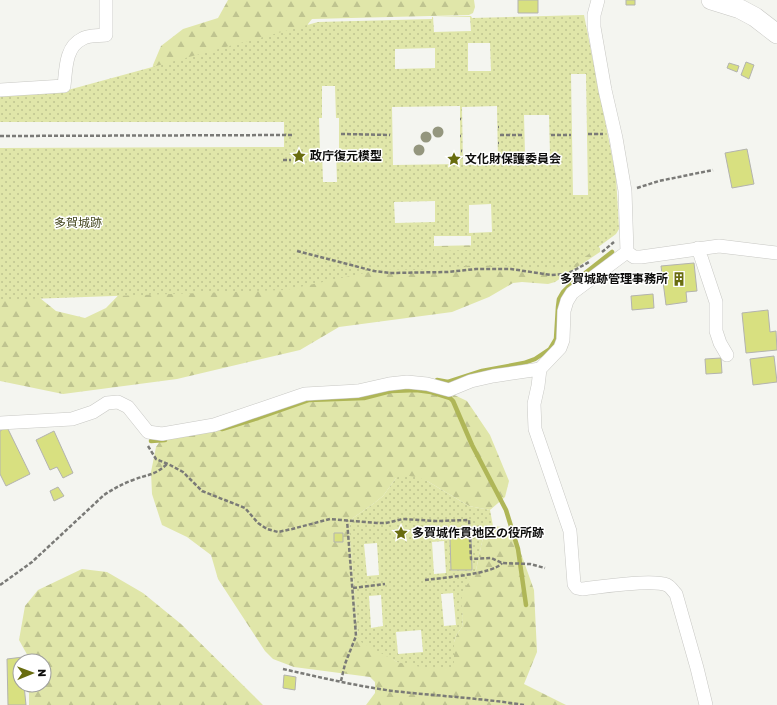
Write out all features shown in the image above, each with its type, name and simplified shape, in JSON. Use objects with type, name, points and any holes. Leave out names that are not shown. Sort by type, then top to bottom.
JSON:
[{"type":"street","points":[[0,90],[64,86],[69,52],[75,44],[82,39],[106,35],[106,0]]},
{"type":"street","points":[[598,0],[594,14],[594,27],[625,191],[627,252]]},
{"type":"street","points":[[711,0],[740,9],[755,17],[777,34]]},
{"type":"street","points":[[627,252],[634,257],[641,257],[698,248],[723,246],[777,253]]},
{"type":"street","points":[[698,248],[716,302],[716,331],[720,344],[727,355]]},
{"type":"street","points":[[627,252],[572,293],[566,301],[564,311],[563,340],[560,348],[540,370],[534,404],[535,429],[570,531],[574,584],[577,588],[582,589],[621,584],[655,583],[667,586],[673,590],[676,594],[706,705]]},
{"type":"street","points":[[0,423],[72,419],[93,412],[107,403],[118,402],[128,407],[148,432],[162,434],[214,425],[309,393],[358,391],[406,382],[428,384],[449,390],[471,381],[493,376],[540,370]]},
{"type":"path","points":[[341,134],[390,135]]},
{"type":"path","points":[[0,136],[292,135]]},
{"type":"path","points":[[500,136],[523,135]]},
{"type":"path","points":[[551,135],[571,135]]},
{"type":"path","points":[[283,160],[291,160]]},
{"type":"path","points":[[625,191],[659,181],[713,170]]},
{"type":"path","points":[[600,253],[626,234]]},
{"type":"path","points":[[297,251],[374,271],[390,273],[504,269],[551,275],[565,274],[589,262]]},
{"type":"path","points":[[148,432],[146,437],[149,448],[156,459],[182,472],[202,491],[245,508],[258,523],[267,529],[278,532],[330,519],[377,524],[403,519],[436,522],[469,520],[471,558],[491,558],[502,563],[522,563],[545,568]]},
{"type":"path","points":[[0,585],[32,562],[54,543],[104,495],[134,479],[155,473],[167,464]]},
{"type":"path","points":[[341,681],[345,664],[356,636],[347,520]]},
{"type":"path","points":[[425,580],[488,571],[500,566],[502,563]]},
{"type":"path","points":[[353,588],[385,584]]},
{"type":"path","points":[[283,669],[393,691],[454,696],[524,705]]},
{"type":"green space","points":[[228,0],[474,0],[475,7],[473,13],[469,15],[312,19],[308,24],[296,102],[198,121],[172,122],[153,116],[148,98],[153,65],[161,46],[183,29],[218,18]]},
{"type":"green space","name":"多賀城跡","points":[[584,15],[616,176],[619,229],[616,234],[571,267],[551,269],[477,265],[416,270],[383,269],[286,290],[0,300],[0,148],[284,147],[284,122],[0,122],[0,95],[68,90],[318,22],[432,19],[432,17],[471,16],[472,18]],"holes":[[[433,17],[470,17],[471,31],[434,32]],[[468,43],[490,43],[491,71],[468,71]],[[435,48],[435,68],[395,69],[395,49]],[[571,74],[586,74],[588,195],[573,195]],[[322,86],[335,86],[336,118],[339,118],[339,150],[336,150],[337,182],[323,182],[319,118],[322,118]],[[460,106],[460,164],[393,165],[392,107]],[[497,106],[498,164],[463,165],[462,107]],[[524,115],[549,115],[550,155],[525,155]],[[435,201],[435,222],[395,223],[394,202]],[[491,204],[492,232],[469,233],[469,205]],[[434,236],[471,236],[471,250],[434,251]]]},
{"type":"green space","points":[[593,243],[600,248],[600,252],[555,282],[548,284],[522,282],[513,283],[489,297],[452,312],[339,327],[300,350],[177,379],[63,394],[0,381],[0,281],[20,282],[56,311],[85,318],[106,308],[143,270],[285,249]]},
{"type":"green space","points":[[400,387],[448,392],[467,401],[490,435],[509,481],[505,497],[490,510],[469,506],[427,481],[396,478],[383,496],[353,518],[349,528],[358,636],[397,662],[454,665],[454,642],[462,627],[463,618],[460,600],[465,587],[476,570],[484,533],[493,526],[502,527],[512,533],[518,545],[534,590],[537,652],[524,684],[566,705],[366,705],[375,693],[375,682],[370,677],[294,667],[273,659],[265,651],[218,579],[211,555],[187,537],[162,525],[152,494],[151,472],[156,447],[163,437],[301,398]]},
{"type":"green space","points":[[402,475],[417,477],[427,481],[469,506],[490,510],[493,526],[484,533],[476,570],[465,588],[461,600],[463,618],[462,627],[454,642],[454,665],[451,667],[430,669],[397,662],[361,642],[358,636],[349,528],[353,518],[383,496],[396,478]],"holes":[[[444,541],[446,573],[434,574],[432,542]],[[377,543],[379,575],[367,576],[364,544]],[[453,593],[456,625],[444,626],[441,594]],[[381,595],[383,626],[371,628],[369,596]],[[421,630],[423,652],[398,654],[396,632]]]},
{"type":"green space","points":[[82,569],[107,572],[143,593],[181,624],[263,705],[29,705],[29,693],[52,693],[52,653],[26,653],[19,640],[25,606],[38,590]]},
{"type":"building","points":[[518,0],[538,0],[538,13],[518,13]]},
{"type":"building","points":[[626,0],[635,0],[635,5],[626,5]]},
{"type":"building","points":[[746,62],[754,65],[749,79],[741,75]]},
{"type":"building","points":[[729,63],[739,66],[737,72],[727,68]]},
{"type":"building","points":[[747,149],[754,184],[732,188],[725,153]]},
{"type":"building","name":"多賀城跡管理事務所","points":[[694,263],[697,291],[686,292],[687,302],[666,305],[661,266]]},
{"type":"building","points":[[653,294],[654,308],[632,310],[631,296]]},
{"type":"building","points":[[768,310],[770,332],[776,331],[777,350],[746,353],[742,313]]},
{"type":"building","points":[[774,356],[777,382],[753,385],[750,359]]},
{"type":"building","points":[[721,358],[722,373],[706,374],[705,359]]},
{"type":"building","points":[[7,427],[30,474],[6,486],[0,474],[0,431]]},
{"type":"building","points":[[54,431],[73,473],[63,478],[57,467],[50,470],[36,440]]},
{"type":"building","points":[[58,487],[64,496],[54,501],[50,491]]},
{"type":"building","points":[[334,533],[343,533],[343,542],[334,542]]},
{"type":"building","points":[[471,537],[472,570],[451,570],[450,538]]},
{"type":"building","points":[[12,658],[12,693],[25,693],[26,705],[8,705],[7,659]]},
{"type":"building","points":[[284,675],[296,677],[295,690],[283,688]]},
{"type":"waterway","points":[[437,380],[448,382],[482,371],[524,363],[535,359],[550,349],[556,339],[559,299],[563,292],[612,252]]},
{"type":"waterway","points":[[222,429],[309,400],[364,398],[391,391],[416,390],[431,392],[450,398],[453,401],[472,445],[506,510],[518,549],[526,605]]},
{"type":"waterway","points":[[151,441],[165,440]]},
{"type":"place","name":"政庁復元模型","points":[[299,156]]},
{"type":"place","name":"文化財保護委員会","points":[[454,159]]},
{"type":"place","name":"多賀城跡管理事務所","points":[[679,279]]},
{"type":"place","name":"多賀城作貫地区の役所跡","points":[[401,533]]}]
